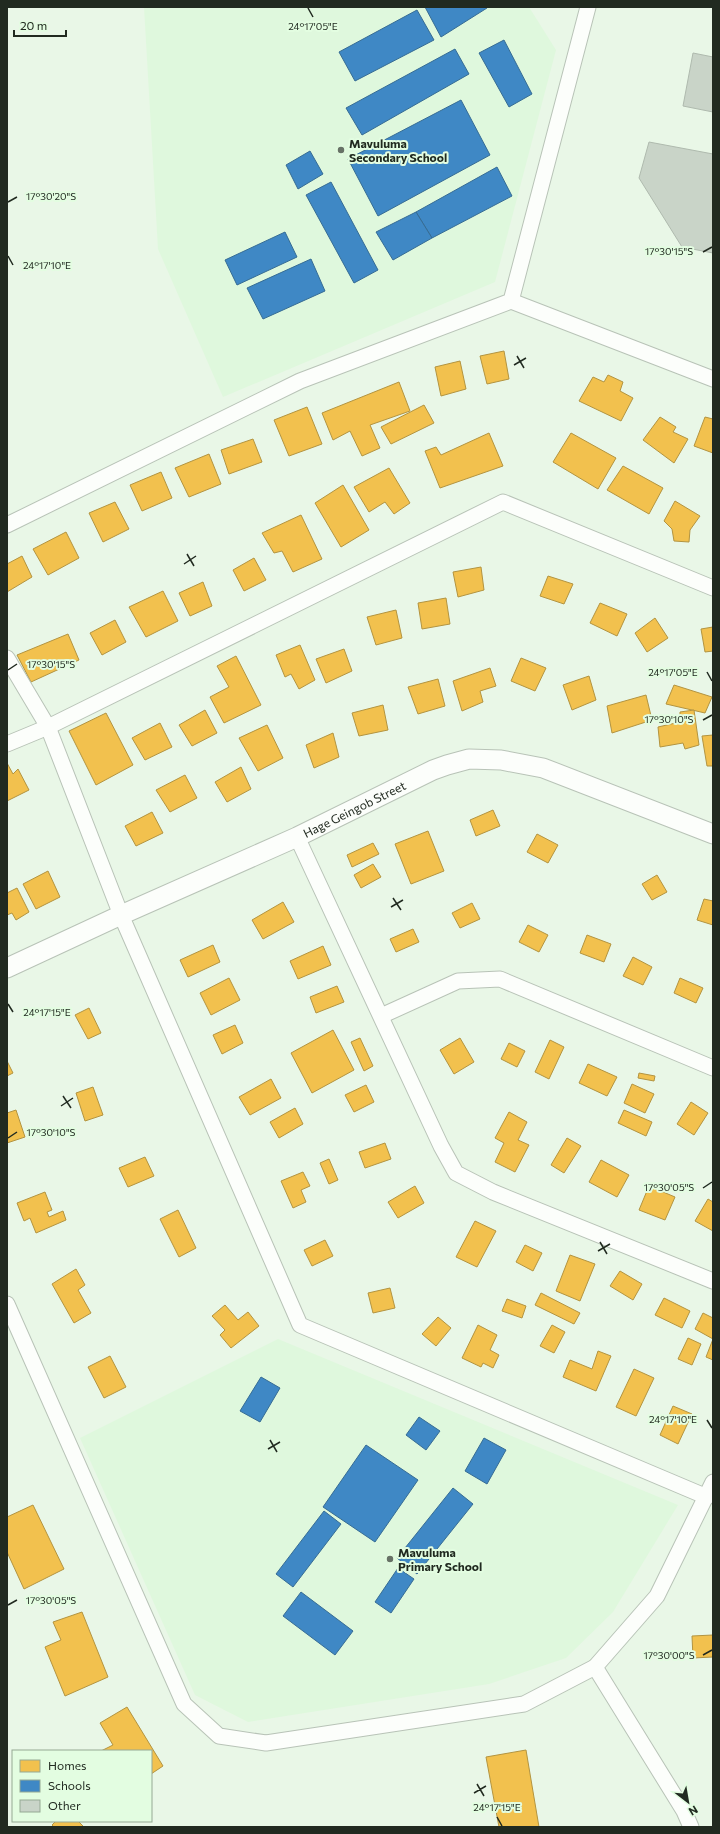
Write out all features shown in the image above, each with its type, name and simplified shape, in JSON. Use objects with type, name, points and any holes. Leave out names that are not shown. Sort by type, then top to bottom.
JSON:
[{"type":"street","points":[[510,301],[588,7]]},
{"type":"street","points":[[7,525],[300,381],[510,301],[713,379]]},
{"type":"street","points":[[7,744],[48,727],[503,502],[713,588]]},
{"type":"street","points":[[7,658],[48,727],[121,915],[300,1325],[707,1497]]},
{"type":"street","name":"Hage Geingob Street","points":[[7,968],[121,915],[297,838],[433,770],[469,759],[501,760],[543,768],[713,834]]},
{"type":"street","points":[[297,838],[441,1146],[456,1173],[493,1192],[713,1281]]},
{"type":"street","points":[[381,1016],[458,981],[500,979],[713,1068]]},
{"type":"street","points":[[7,1304],[184,1704],[219,1736],[266,1743],[524,1704],[595,1667],[657,1596],[707,1497],[713,1482]]},
{"type":"street","points":[[595,1667],[684,1811],[691,1827]]},
{"type":"shaded area","name":"Mavuluma Secondary School","points":[[144,7],[529,7],[556,50],[495,282],[223,397],[158,249]]},
{"type":"shaded area","name":"Mavuluma Primary School","points":[[278,1339],[678,1505],[613,1612],[566,1658],[489,1684],[248,1722],[195,1695],[80,1438]]},
{"type":"building: Homes","points":[[504,351],[509,379],[487,384],[480,356]]},
{"type":"building: Homes","points":[[460,361],[466,389],[441,396],[435,367]]},
{"type":"building: Homes","points":[[608,375],[623,382],[620,391],[633,398],[621,421],[579,401],[593,377],[604,382]]},
{"type":"building: Homes","points":[[399,382],[410,411],[370,425],[380,448],[362,456],[350,431],[333,440],[322,413]]},
{"type":"building: Homes","points":[[424,405],[434,423],[391,444],[381,427]]},
{"type":"building: Homes","points":[[307,407],[322,444],[289,456],[274,420]]},
{"type":"building: Homes","points":[[660,417],[676,427],[673,432],[688,439],[674,463],[643,440]]},
{"type":"building: Homes","points":[[705,417],[713,419],[713,453],[694,446]]},
{"type":"building: Homes","points":[[489,433],[503,466],[440,488],[425,451],[436,447],[441,455]]},
{"type":"building: Homes","points":[[571,433],[616,458],[598,489],[553,462]]},
{"type":"building: Homes","points":[[253,439],[262,462],[229,474],[221,450]]},
{"type":"building: Homes","points":[[209,454],[221,484],[189,497],[175,468]]},
{"type":"building: Homes","points":[[623,466],[663,488],[649,514],[607,490]]},
{"type":"building: Homes","points":[[389,468],[410,503],[394,514],[385,502],[369,512],[354,487]]},
{"type":"building: Homes","points":[[161,472],[172,498],[142,511],[130,485]]},
{"type":"building: Homes","points":[[343,485],[369,530],[341,547],[315,503]]},
{"type":"building: Homes","points":[[675,501],[700,516],[690,530],[689,542],[674,541],[672,529],[664,521]]},
{"type":"building: Homes","points":[[115,502],[129,529],[103,542],[89,513]]},
{"type":"building: Homes","points":[[301,515],[322,559],[293,572],[282,551],[274,553],[262,533]]},
{"type":"building: Homes","points":[[66,532],[79,558],[48,575],[33,549]]},
{"type":"building: Homes","points":[[22,556],[32,577],[7,592],[7,564]]},
{"type":"building: Homes","points":[[254,558],[266,580],[244,591],[233,570]]},
{"type":"building: Homes","points":[[481,567],[484,590],[458,597],[453,572]]},
{"type":"building: Homes","points":[[548,576],[573,584],[564,604],[540,596]]},
{"type":"building: Homes","points":[[203,582],[212,606],[190,616],[179,593]]},
{"type":"building: Homes","points":[[163,591],[178,621],[146,637],[129,607]]},
{"type":"building: Homes","points":[[446,598],[450,624],[422,629],[418,603]]},
{"type":"building: Homes","points":[[600,603],[627,614],[617,636],[590,623]]},
{"type":"building: Homes","points":[[396,610],[402,638],[376,645],[367,617]]},
{"type":"building: Homes","points":[[655,618],[668,638],[647,652],[635,633]]},
{"type":"building: Homes","points":[[115,620],[126,642],[102,655],[90,633]]},
{"type":"building: Homes","points":[[713,627],[713,651],[705,652],[701,629]]},
{"type":"building: Homes","points":[[68,634],[79,660],[31,682],[17,655]]},
{"type":"building: Homes","points":[[300,645],[315,680],[299,689],[291,674],[285,677],[276,655]]},
{"type":"building: Homes","points":[[344,649],[352,671],[326,683],[316,659]]},
{"type":"building: Homes","points":[[236,656],[261,705],[224,723],[210,697],[229,687],[217,666]]},
{"type":"building: Homes","points":[[521,658],[546,668],[535,691],[511,681]]},
{"type":"building: Homes","points":[[490,668],[496,686],[480,691],[483,702],[462,711],[453,681]]},
{"type":"building: Homes","points":[[589,676],[596,700],[572,710],[563,685]]},
{"type":"building: Homes","points":[[438,679],[445,706],[418,714],[408,687]]},
{"type":"building: Homes","points":[[674,685],[712,697],[705,713],[666,704]]},
{"type":"building: Homes","points":[[646,695],[652,720],[612,733],[607,706]]},
{"type":"building: Homes","points":[[383,705],[388,730],[359,736],[352,713]]},
{"type":"building: Homes","points":[[205,710],[217,733],[192,746],[179,725]]},
{"type":"building: Homes","points":[[694,710],[699,745],[685,749],[683,743],[660,747],[658,727],[680,722],[680,712]]},
{"type":"building: Homes","points":[[106,713],[133,765],[96,785],[69,731]]},
{"type":"building: Homes","points":[[160,723],[172,747],[145,760],[132,738]]},
{"type":"building: Homes","points":[[267,725],[283,758],[258,771],[239,738]]},
{"type":"building: Homes","points":[[333,733],[339,757],[314,768],[306,745]]},
{"type":"building: Homes","points":[[713,735],[713,766],[707,766],[702,736]]},
{"type":"building: Homes","points":[[7,763],[13,774],[18,769],[29,790],[7,801]]},
{"type":"building: Homes","points":[[241,767],[251,789],[227,802],[215,782]]},
{"type":"building: Homes","points":[[185,775],[197,798],[170,812],[156,790]]},
{"type":"building: Homes","points":[[493,810],[500,826],[476,836],[470,820]]},
{"type":"building: Homes","points":[[152,812],[163,833],[136,846],[125,826]]},
{"type":"building: Homes","points":[[428,831],[444,871],[411,884],[395,844]]},
{"type":"building: Homes","points":[[537,834],[558,845],[548,863],[527,852]]},
{"type":"building: Homes","points":[[373,843],[379,854],[352,867],[347,855]]},
{"type":"building: Homes","points":[[373,864],[381,877],[361,888],[354,875]]},
{"type":"building: Homes","points":[[48,871],[60,897],[36,909],[23,884]]},
{"type":"building: Homes","points":[[657,875],[667,892],[652,900],[642,884]]},
{"type":"building: Homes","points":[[17,888],[29,912],[16,920],[12,913],[7,915],[7,893]]},
{"type":"building: Homes","points":[[704,899],[713,901],[713,925],[697,920]]},
{"type":"building: Homes","points":[[283,902],[294,922],[263,939],[252,920]]},
{"type":"building: Homes","points":[[472,903],[480,919],[460,928],[452,913]]},
{"type":"building: Homes","points":[[528,925],[548,935],[539,952],[519,942]]},
{"type":"building: Homes","points":[[413,929],[419,942],[396,952],[390,939]]},
{"type":"building: Homes","points":[[587,935],[611,944],[604,962],[580,953]]},
{"type":"building: Homes","points":[[213,945],[220,962],[188,977],[180,960]]},
{"type":"building: Homes","points":[[323,946],[331,965],[298,979],[290,961]]},
{"type":"building: Homes","points":[[633,957],[652,967],[643,985],[623,976]]},
{"type":"building: Homes","points":[[229,978],[240,1000],[211,1015],[200,993]]},
{"type":"building: Homes","points":[[680,978],[703,988],[696,1003],[674,993]]},
{"type":"building: Homes","points":[[337,986],[344,1002],[316,1013],[310,997]]},
{"type":"building: Homes","points":[[89,1008],[101,1033],[88,1039],[75,1015]]},
{"type":"building: Homes","points":[[235,1025],[243,1043],[222,1054],[213,1035]]},
{"type":"building: Homes","points":[[333,1030],[354,1070],[312,1093],[291,1053]]},
{"type":"building: Homes","points":[[360,1038],[373,1066],[364,1071],[351,1042]]},
{"type":"building: Homes","points":[[460,1038],[474,1062],[454,1074],[440,1050]]},
{"type":"building: Homes","points":[[550,1040],[564,1047],[549,1079],[535,1072]]},
{"type":"building: Homes","points":[[509,1043],[525,1051],[517,1067],[501,1059]]},
{"type":"building: Homes","points":[[7,1061],[13,1073],[7,1076]]},
{"type":"building: Homes","points":[[588,1064],[617,1077],[607,1096],[579,1083]]},
{"type":"building: Homes","points":[[639,1073],[655,1076],[654,1081],[638,1078]]},
{"type":"building: Homes","points":[[271,1079],[281,1098],[250,1115],[239,1097]]},
{"type":"building: Homes","points":[[632,1084],[654,1094],[645,1113],[624,1103]]},
{"type":"building: Homes","points":[[366,1085],[374,1102],[354,1112],[345,1095]]},
{"type":"building: Homes","points":[[93,1087],[103,1115],[85,1121],[76,1093]]},
{"type":"building: Homes","points":[[691,1102],[708,1113],[694,1135],[677,1124]]},
{"type":"building: Homes","points":[[295,1108],[303,1124],[279,1138],[270,1122]]},
{"type":"building: Homes","points":[[16,1110],[25,1137],[7,1143],[7,1113]]},
{"type":"building: Homes","points":[[624,1110],[652,1122],[646,1136],[618,1123]]},
{"type":"building: Homes","points":[[509,1112],[527,1122],[518,1140],[529,1145],[515,1172],[495,1162],[504,1143],[495,1138]]},
{"type":"building: Homes","points":[[567,1138],[581,1146],[564,1173],[551,1165]]},
{"type":"building: Homes","points":[[385,1143],[391,1159],[365,1168],[359,1152]]},
{"type":"building: Homes","points":[[145,1157],[154,1176],[128,1187],[119,1168]]},
{"type":"building: Homes","points":[[329,1159],[338,1180],[329,1184],[320,1163]]},
{"type":"building: Homes","points":[[601,1160],[629,1175],[617,1197],[589,1182]]},
{"type":"building: Homes","points":[[303,1172],[310,1186],[301,1190],[306,1202],[293,1208],[281,1181]]},
{"type":"building: Homes","points":[[415,1186],[424,1203],[398,1218],[388,1202]]},
{"type":"building: Homes","points":[[649,1186],[675,1197],[665,1220],[639,1210]]},
{"type":"building: Homes","points":[[45,1192],[52,1210],[47,1212],[49,1217],[63,1211],[66,1220],[36,1233],[30,1218],[24,1221],[17,1203]]},
{"type":"building: Homes","points":[[708,1199],[713,1202],[713,1231],[695,1221]]},
{"type":"building: Homes","points":[[178,1210],[196,1248],[179,1257],[160,1219]]},
{"type":"building: Homes","points":[[475,1221],[496,1231],[477,1267],[456,1257]]},
{"type":"building: Homes","points":[[325,1240],[333,1256],[312,1266],[304,1250]]},
{"type":"building: Homes","points":[[525,1245],[542,1253],[533,1271],[516,1262]]},
{"type":"building: Homes","points":[[570,1255],[595,1264],[580,1301],[556,1291]]},
{"type":"building: Homes","points":[[76,1269],[85,1285],[78,1290],[91,1313],[74,1323],[52,1284]]},
{"type":"building: Homes","points":[[620,1271],[642,1284],[633,1300],[610,1286]]},
{"type":"building: Homes","points":[[390,1288],[395,1308],[373,1313],[368,1293]]},
{"type":"building: Homes","points":[[541,1293],[580,1313],[574,1324],[535,1305]]},
{"type":"building: Homes","points":[[664,1298],[690,1311],[682,1328],[655,1315]]},
{"type":"building: Homes","points":[[507,1299],[526,1306],[522,1318],[502,1311]]},
{"type":"building: Homes","points":[[225,1305],[238,1320],[248,1312],[259,1326],[231,1348],[220,1335],[225,1330],[212,1316]]},
{"type":"building: Homes","points":[[703,1313],[713,1318],[713,1339],[695,1329]]},
{"type":"building: Homes","points":[[438,1317],[451,1328],[436,1346],[422,1334]]},
{"type":"building: Homes","points":[[478,1325],[497,1335],[490,1350],[499,1355],[493,1368],[483,1363],[481,1367],[462,1358]]},
{"type":"building: Homes","points":[[552,1325],[565,1332],[554,1353],[540,1346]]},
{"type":"building: Homes","points":[[688,1338],[701,1344],[692,1365],[678,1359]]},
{"type":"building: Homes","points":[[713,1339],[713,1360],[706,1357]]},
{"type":"building: Homes","points":[[598,1351],[611,1356],[596,1391],[563,1377],[570,1360],[592,1369]]},
{"type":"building: Homes","points":[[110,1356],[126,1387],[104,1398],[88,1367]]},
{"type":"building: Homes","points":[[634,1369],[654,1378],[636,1416],[616,1407]]},
{"type":"building: Homes","points":[[673,1406],[692,1414],[678,1444],[660,1435]]},
{"type":"building: Homes","points":[[33,1505],[64,1569],[24,1589],[7,1552],[7,1517]]},
{"type":"building: Homes","points":[[82,1612],[108,1677],[65,1696],[45,1647],[61,1640],[53,1622]]},
{"type":"building: Homes","points":[[713,1635],[713,1657],[693,1658],[692,1636]]},
{"type":"building: Homes","points":[[127,1707],[163,1766],[152,1773],[152,1750],[103,1750],[113,1745],[100,1723]]},
{"type":"building: Homes","points":[[526,1750],[539,1827],[499,1827],[486,1757]]},
{"type":"building: Homes","points":[[55,1822],[79,1822],[84,1827],[54,1827],[52,1825]]},
{"type":"building: Schools","points":[[425,7],[486,7],[487,8],[441,37]]},
{"type":"building: Schools","points":[[417,10],[434,40],[355,81],[339,52]]},
{"type":"building: Schools","points":[[504,40],[532,94],[509,107],[479,53]]},
{"type":"building: Schools","points":[[455,49],[469,74],[362,135],[346,108]]},
{"type":"building: Schools","points":[[461,100],[490,155],[378,216],[348,159]]},
{"type":"building: Schools","points":[[310,151],[323,174],[298,189],[286,165]]},
{"type":"building: Schools","points":[[497,167],[512,196],[432,238],[416,212]]},
{"type":"building: Schools","points":[[331,182],[378,270],[354,283],[306,195]]},
{"type":"building: Schools","points":[[416,212],[432,238],[393,260],[376,232]]},
{"type":"building: Schools","points":[[285,232],[297,257],[237,285],[225,260]]},
{"type":"building: Schools","points":[[311,259],[325,291],[263,319],[247,288]]},
{"type":"building: Schools","points":[[261,1377],[280,1388],[260,1422],[240,1411]]},
{"type":"building: Schools","points":[[419,1417],[440,1431],[426,1450],[406,1435]]},
{"type":"building: Schools","points":[[484,1438],[506,1450],[487,1484],[465,1471]]},
{"type":"building: Schools","points":[[366,1445],[418,1480],[375,1542],[323,1507]]},
{"type":"building: Schools","points":[[453,1488],[473,1504],[417,1574],[397,1558]]},
{"type":"building: Schools","points":[[324,1511],[341,1524],[293,1587],[276,1574]]},
{"type":"building: Schools","points":[[398,1568],[414,1579],[391,1613],[375,1602]]},
{"type":"building: Schools","points":[[301,1592],[353,1631],[335,1655],[283,1616]]},
{"type":"building: Other","points":[[693,53],[713,57],[713,112],[683,106]]},
{"type":"building: Other","points":[[649,142],[713,154],[713,253],[682,247],[639,178]]},
{"type":"place","name":"Mavuluma Secondary School","points":[[341,150]]},
{"type":"place","name":"Mavuluma Primary School","points":[[390,1559]]}]
